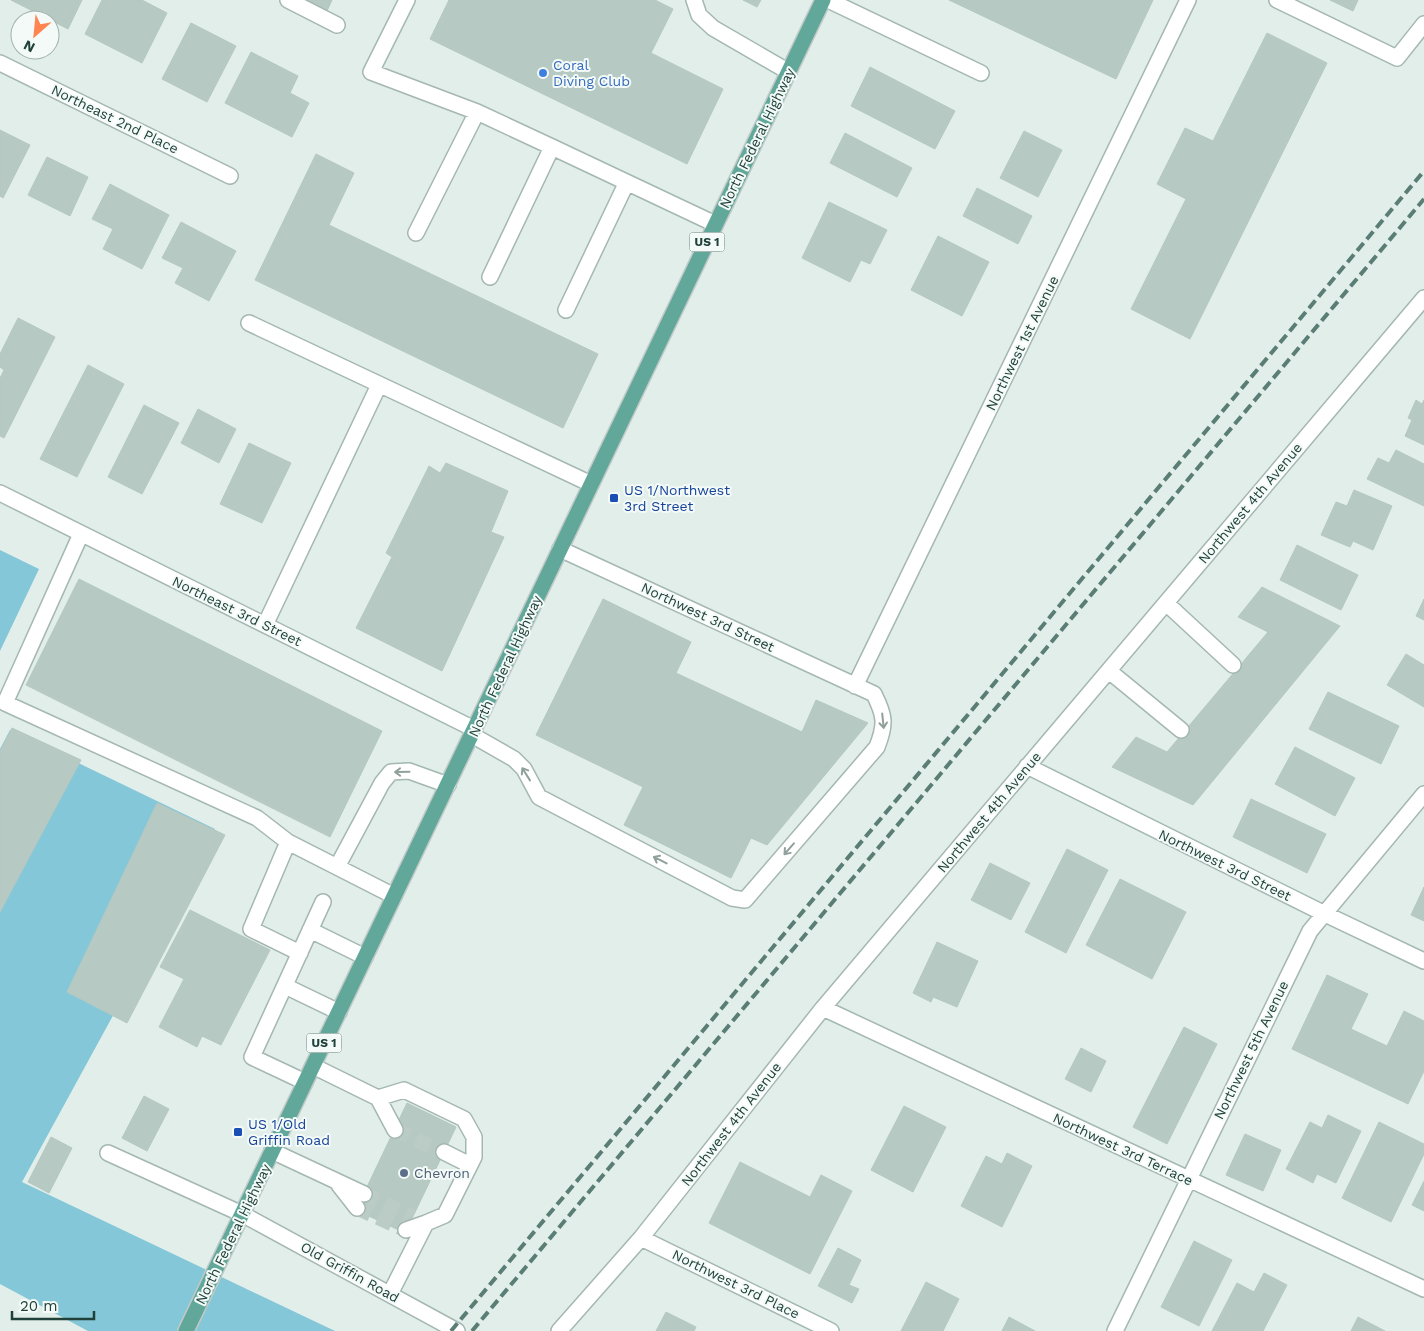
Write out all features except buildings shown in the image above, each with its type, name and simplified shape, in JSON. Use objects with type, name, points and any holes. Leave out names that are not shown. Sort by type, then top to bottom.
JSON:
[{"type":"main road","name":"North Federal Highway","points":[[186,1331],[823,0]]},
{"type":"street","points":[[288,0],[337,25]]},
{"type":"street","points":[[406,0],[371,72],[477,112],[626,184],[715,224]]},
{"type":"street","points":[[694,0],[698,15],[713,28],[789,72]]},
{"type":"street","points":[[828,0],[981,73]]},
{"type":"street","name":"Northwest 1st Avenue","points":[[855,686],[1188,0]]},
{"type":"street","points":[[1277,0],[1397,58],[1424,24]]},
{"type":"street","name":"Northeast 2nd Place","points":[[0,63],[230,176]]},
{"type":"street","points":[[416,233],[477,112]]},
{"type":"street","points":[[490,277],[552,147]]},
{"type":"street","points":[[566,310],[626,184]]},
{"type":"street","name":"Northwest 4th Avenue","points":[[559,1331],[641,1238],[823,1008],[1424,298]]},
{"type":"street","points":[[249,323],[591,484]]},
{"type":"street","points":[[265,625],[379,385]]},
{"type":"street","name":"Northeast 3rd Street","points":[[0,493],[265,625],[473,732]]},
{"type":"street","points":[[81,534],[4,703],[257,818],[288,842],[394,896]]},
{"type":"street","name":"Northwest 3rd Street","points":[[473,732],[519,764],[539,797],[732,898],[744,900],[877,747],[884,729],[882,711],[874,694],[560,549]]},
{"type":"street","points":[[1166,603],[1233,665]]},
{"type":"street","points":[[1109,671],[1181,730]]},
{"type":"street","name":"Northwest 3rd Street","points":[[1027,766],[1424,961]]},
{"type":"street","points":[[337,867],[382,783],[391,772],[409,771],[448,785]]},
{"type":"street","name":"Northwest 5th Avenue","points":[[1115,1331],[1310,931],[1424,794]]},
{"type":"street","points":[[288,842],[251,929],[300,953]]},
{"type":"street","points":[[305,1082],[252,1057],[323,902]]},
{"type":"street","points":[[310,930],[365,957]]},
{"type":"street","points":[[285,986],[339,1012]]},
{"type":"street","name":"Northwest 3rd Terrace","points":[[823,1008],[1424,1289]]},
{"type":"street","points":[[313,1066],[378,1098],[394,1130]]},
{"type":"street","points":[[378,1098],[404,1090],[464,1119],[474,1137],[474,1157],[445,1215],[415,1223],[390,1294]]},
{"type":"street","points":[[272,1151],[337,1182],[361,1201]]},
{"type":"street","points":[[444,1152],[470,1164]]},
{"type":"street","name":"Old Griffin Road","points":[[108,1153],[242,1214],[457,1331]]},
{"type":"street","name":"Northwest 3rd Place","points":[[641,1238],[831,1331]]},
{"type":"water","points":[[0,550],[39,569],[0,651]]},
{"type":"water","points":[[10,730],[215,829],[22,1182],[335,1331],[88,1331],[0,1284],[0,749]]},
{"type":"tunnel","points":[[395,1130],[444,1152]]},
{"type":"tunnel","points":[[364,1194],[413,1217]]},
{"type":"tunnel","points":[[357,1208],[406,1230]]},
{"type":"railway","points":[[451,1331],[1424,171]]},
{"type":"railway","points":[[472,1331],[1424,199]]},
{"type":"place","name":"Coral Diving Club","points":[[543,73]]},
{"type":"place","name":"US 1/Northwest 3rd Street","points":[[614,498]]},
{"type":"place","name":"US 1/Old Griffin Road","points":[[238,1132]]},
{"type":"place","name":"Chevron","points":[[404,1173]]}]
